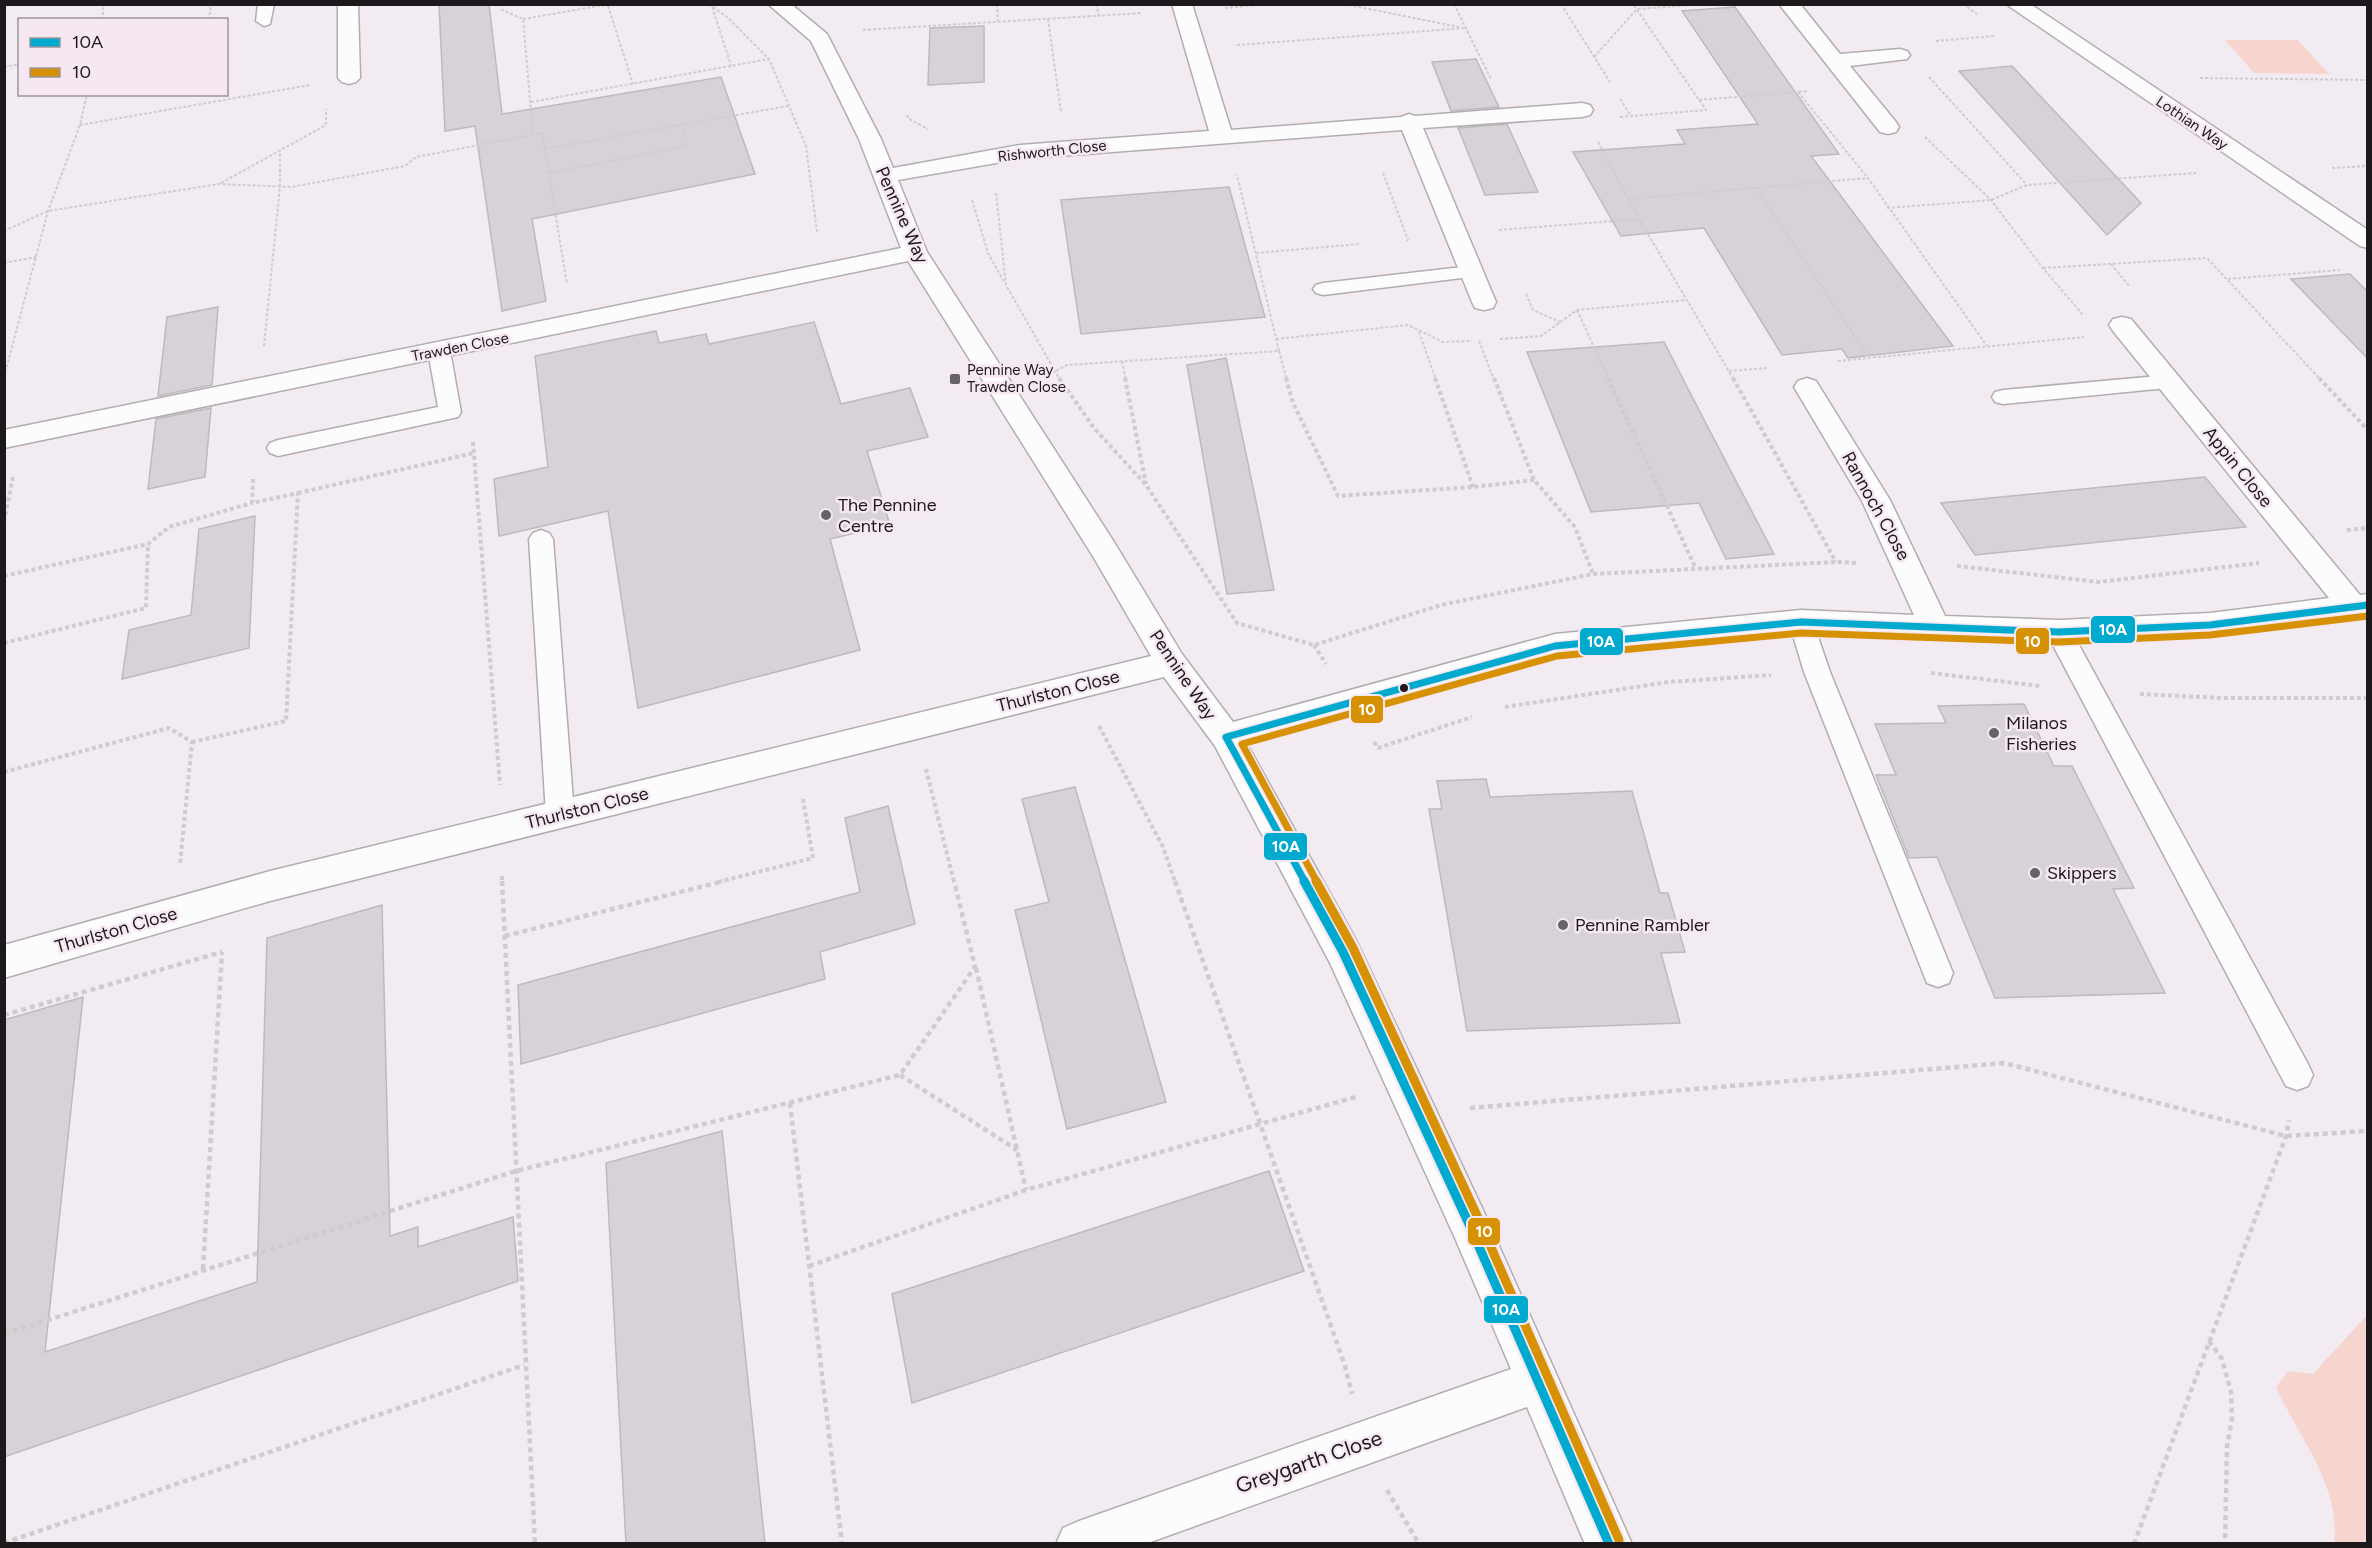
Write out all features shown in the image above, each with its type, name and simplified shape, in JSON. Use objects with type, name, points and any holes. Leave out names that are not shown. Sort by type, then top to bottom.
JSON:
[{"type":"street","points":[[348,4],[349,78]]},
{"type":"street","name":"Pennine Way","points":[[778,4],[820,38],[870,139],[915,252],[1104,550],[1171,663],[1226,737],[1343,952],[1539,1381],[1609,1544]]},
{"type":"street","points":[[1789,4],[1888,127]]},
{"type":"street","name":"Lothian Way","points":[[2016,4],[2367,241]]},
{"type":"street","points":[[1182,8],[1222,137]]},
{"type":"street","points":[[1836,61],[1900,55]]},
{"type":"street","name":"Rishworth Close","points":[[884,176],[1020,152],[1409,121],[1584,115]]},
{"type":"street","points":[[1409,121],[1484,302]]},
{"type":"street","name":"Trawden Close","points":[[4,439],[915,252]]},
{"type":"street","name":"Appin Close","points":[[2121,326],[2311,555],[2361,607]]},
{"type":"street","name":"Rannoch Close","points":[[1807,387],[1876,500],[1936,629]]},
{"type":"street","points":[[1226,737],[1555,646],[1801,622],[2059,632],[2210,625],[2361,607]]},
{"type":"street","name":"Thurlston Close","points":[[4,962],[270,886],[1171,663]]},
{"type":"street","name":"Greygarth Close","points":[[1079,1544],[1364,1450],[1539,1381]]},
{"type":"lane","points":[[264,21],[266,4]]},
{"type":"lane","points":[[1323,289],[1471,272]]},
{"type":"lane","points":[[278,448],[450,412],[439,351]]},
{"type":"lane","points":[[2003,397],[2169,382]]},
{"type":"lane","points":[[541,539],[560,814]]},
{"type":"lane","points":[[1801,622],[1817,672],[1938,973]]},
{"type":"lane","points":[[2059,632],[2297,1075]]},
{"type":"path","points":[[4,6],[14,4]]},
{"type":"path","points":[[501,4],[502,10],[523,19],[609,5],[633,84]]},
{"type":"path","points":[[997,4],[998,22]]},
{"type":"path","points":[[1096,4],[1099,16]]},
{"type":"path","points":[[1344,4],[1466,28]]},
{"type":"path","points":[[1454,4],[1512,116]]},
{"type":"path","points":[[1561,4],[1612,86]]},
{"type":"path","points":[[1633,4],[1706,110],[1631,116],[1584,115],[1639,219],[1729,371],[1836,562]]},
{"type":"path","points":[[1594,57],[1636,9],[1706,4]]},
{"type":"path","points":[[711,6],[731,65]]},
{"type":"path","points":[[711,6],[728,17],[769,59],[806,146],[819,252],[811,259],[816,273]]},
{"type":"path","points":[[861,25],[863,30],[1099,16],[1182,8]]},
{"type":"path","points":[[523,19],[533,134]]},
{"type":"path","points":[[1048,19],[1061,112]]},
{"type":"path","points":[[1195,48],[1466,28]]},
{"type":"path","points":[[1926,42],[1996,36]]},
{"type":"path","points":[[531,102],[769,59]]},
{"type":"path","points":[[1928,76],[2027,186]]},
{"type":"path","points":[[2190,78],[2367,80]]},
{"type":"path","points":[[80,125],[316,85]]},
{"type":"path","points":[[1798,92],[1868,178],[1887,208],[1987,346]]},
{"type":"path","points":[[4,377],[48,211],[80,125],[87,96]]},
{"type":"path","points":[[1619,96],[1631,116]]},
{"type":"path","points":[[219,184],[326,125],[327,104]]},
{"type":"path","points":[[544,149],[788,106]]},
{"type":"path","points":[[904,109],[909,119],[938,134],[960,162]]},
{"type":"path","points":[[549,173],[687,146],[682,125]]},
{"type":"path","points":[[1888,127],[1917,129],[1991,200],[2043,268],[2087,320]]},
{"type":"path","points":[[4,231],[48,211],[219,184],[291,187],[405,166],[416,157],[542,133],[574,323]]},
{"type":"path","points":[[260,387],[280,186],[280,150]]},
{"type":"path","points":[[1381,169],[1408,240],[1396,241]]},
{"type":"path","points":[[1236,170],[1293,403],[1338,496],[1473,487],[1534,480]]},
{"type":"path","points":[[1887,208],[1991,200],[2027,186],[2200,172]]},
{"type":"path","points":[[1628,199],[1868,178]]},
{"type":"path","points":[[1756,187],[1869,358]]},
{"type":"path","points":[[996,188],[1006,285]]},
{"type":"path","points":[[969,190],[988,253],[1055,373],[1094,428],[1146,485],[1237,623],[1314,645],[1441,605],[1593,574],[1836,562],[1944,564],[2099,582],[2311,555]]},
{"type":"path","points":[[1496,230],[1639,219]]},
{"type":"path","points":[[1256,253],[1361,244]]},
{"type":"path","points":[[4,263],[36,257]]},
{"type":"path","points":[[2043,268],[2207,258],[2367,430]]},
{"type":"path","points":[[2227,279],[2349,270]]},
{"type":"path","points":[[1576,310],[1696,569]]},
{"type":"path","points":[[1419,332],[1473,487]]},
{"type":"path","points":[[1836,361],[2089,336]]},
{"type":"path","points":[[1479,341],[1534,480],[1575,527],[1593,574]]},
{"type":"path","points":[[1004,395],[1055,373],[1067,365],[1279,351]]},
{"type":"path","points":[[1122,362],[1146,485]]},
{"type":"path","points":[[1729,371],[1772,367]]},
{"type":"path","points":[[473,432],[503,828],[505,936],[535,1544]]},
{"type":"path","points":[[4,576],[148,544],[169,527],[252,503],[474,453]]},
{"type":"path","points":[[252,503],[254,468]]},
{"type":"path","points":[[4,772],[169,728],[192,742],[286,721],[298,493]]},
{"type":"path","points":[[4,643],[146,608],[148,544]]},
{"type":"path","points":[[1497,709],[1669,682],[1817,672]]},
{"type":"path","points":[[1921,672],[2091,692],[2222,698],[2367,698]]},
{"type":"path","points":[[1078,686],[1163,847],[1345,1366],[1364,1450],[1419,1544]]},
{"type":"path","points":[[1378,748],[1475,716]]},
{"type":"path","points":[[175,913],[192,742]]},
{"type":"path","points":[[505,936],[813,858],[796,756]]},
{"type":"path","points":[[915,769],[926,767],[1026,1190]]},
{"type":"path","points":[[203,1270],[222,952]]},
{"type":"path","points":[[4,1334],[516,1171],[900,1075],[975,967]]},
{"type":"path","points":[[809,1266],[1026,1190],[1260,1125],[1411,1098],[2004,1063],[2286,1136],[2367,1131]]},
{"type":"path","points":[[900,1075],[1017,1150]]},
{"type":"path","points":[[2134,1544],[2286,1136],[2297,1075]]},
{"type":"path","points":[[790,1103],[842,1544]]},
{"type":"path","points":[[2209,1341],[2222,1359],[2231,1392],[2232,1419],[2227,1446],[2225,1544]]},
{"type":"path","points":[[4,1543],[524,1365]]},
{"type":"shaded area","points":[[2225,40],[2298,40],[2329,74],[2254,73]]},
{"type":"shaded area","points":[[2367,1315],[2367,1543],[2334,1543],[2331,1501],[2325,1482],[2276,1387],[2288,1371],[2313,1374]]},
{"type":"building","points":[[439,4],[489,4],[502,114],[721,77],[755,174],[532,219],[546,301],[502,311],[475,126],[445,131]]},
{"type":"building","points":[[1735,7],[1839,154],[1811,156],[1953,346],[1848,358],[1842,349],[1782,355],[1704,228],[1621,236],[1573,152],[1685,144],[1677,130],[1758,124],[1682,11]]},
{"type":"building","points":[[984,26],[984,82],[928,85],[930,28]]},
{"type":"building","points":[[1476,59],[1499,107],[1451,111],[1432,62]]},
{"type":"building","points":[[2012,66],[2141,203],[2107,235],[1959,71]]},
{"type":"building","points":[[1507,124],[1538,192],[1485,195],[1458,128]]},
{"type":"building","points":[[1229,187],[1265,317],[1081,334],[1061,200]]},
{"type":"building","points":[[2350,274],[2367,291],[2367,358],[2291,279]]},
{"type":"building","points":[[218,307],[212,385],[158,396],[167,317]]},
{"type":"building","name":"The Pennine Centre","points":[[814,322],[841,404],[910,388],[928,437],[867,451],[890,525],[830,539],[860,650],[638,708],[608,511],[499,536],[494,479],[548,467],[535,356],[656,331],[659,343],[706,334],[709,344]]},
{"type":"building","points":[[1664,342],[1774,554],[1726,559],[1699,503],[1591,512],[1527,352]]},
{"type":"building","points":[[1226,358],[1274,590],[1227,594],[1187,365]]},
{"type":"building","points":[[211,408],[205,477],[148,489],[156,419]]},
{"type":"building","points":[[2205,477],[2246,527],[1975,555],[1941,503]]},
{"type":"building","points":[[255,516],[249,648],[122,679],[129,630],[191,615],[199,529]]},
{"type":"building","name":"Skippers","points":[[2024,704],[2054,766],[2072,766],[2134,888],[2113,889],[2165,993],[1995,998],[1937,857],[1909,858],[1876,775],[1896,775],[1875,724],[1946,723],[1938,706]]},
{"type":"building","name":"Pennine Rambler","points":[[1486,779],[1490,797],[1632,791],[1660,893],[1668,893],[1685,952],[1661,953],[1680,1023],[1467,1031],[1429,809],[1442,809],[1437,781]]},
{"type":"building","points":[[1075,787],[1166,1102],[1067,1129],[1015,910],[1049,902],[1022,799]]},
{"type":"building","points":[[888,806],[915,924],[820,952],[825,979],[521,1064],[518,985],[860,892],[845,818]]},
{"type":"building","points":[[382,905],[390,1236],[418,1227],[418,1247],[513,1217],[518,1281],[4,1457],[4,1020],[83,997],[45,1352],[257,1282],[267,938]]},
{"type":"building","points":[[722,1131],[765,1544],[626,1544],[606,1163]]},
{"type":"building","points":[[1269,1171],[1304,1271],[912,1403],[892,1294]]},
{"type":"transit line","name":"10A","points":[[1609,1544],[1469,1224],[1343,952],[1226,737],[1555,646],[1801,622],[2059,632],[2210,625],[2368,605]]},
{"type":"transit line","name":"10","points":[[1619,1540],[1479,1220],[1353,948],[1242,744],[1557,656],[1801,633],[2059,642],[2210,635],[2368,616]]},
{"type":"place","name":"Pennine Way Trawden Close","points":[[955,379]]},
{"type":"place","name":"The Pennine Centre","points":[[826,515]]},
{"type":"place","name":"Milanos Fisheries","points":[[1994,733]]},
{"type":"place","name":"Skippers","points":[[2035,873]]},
{"type":"place","name":"Pennine Rambler","points":[[1563,925]]}]
